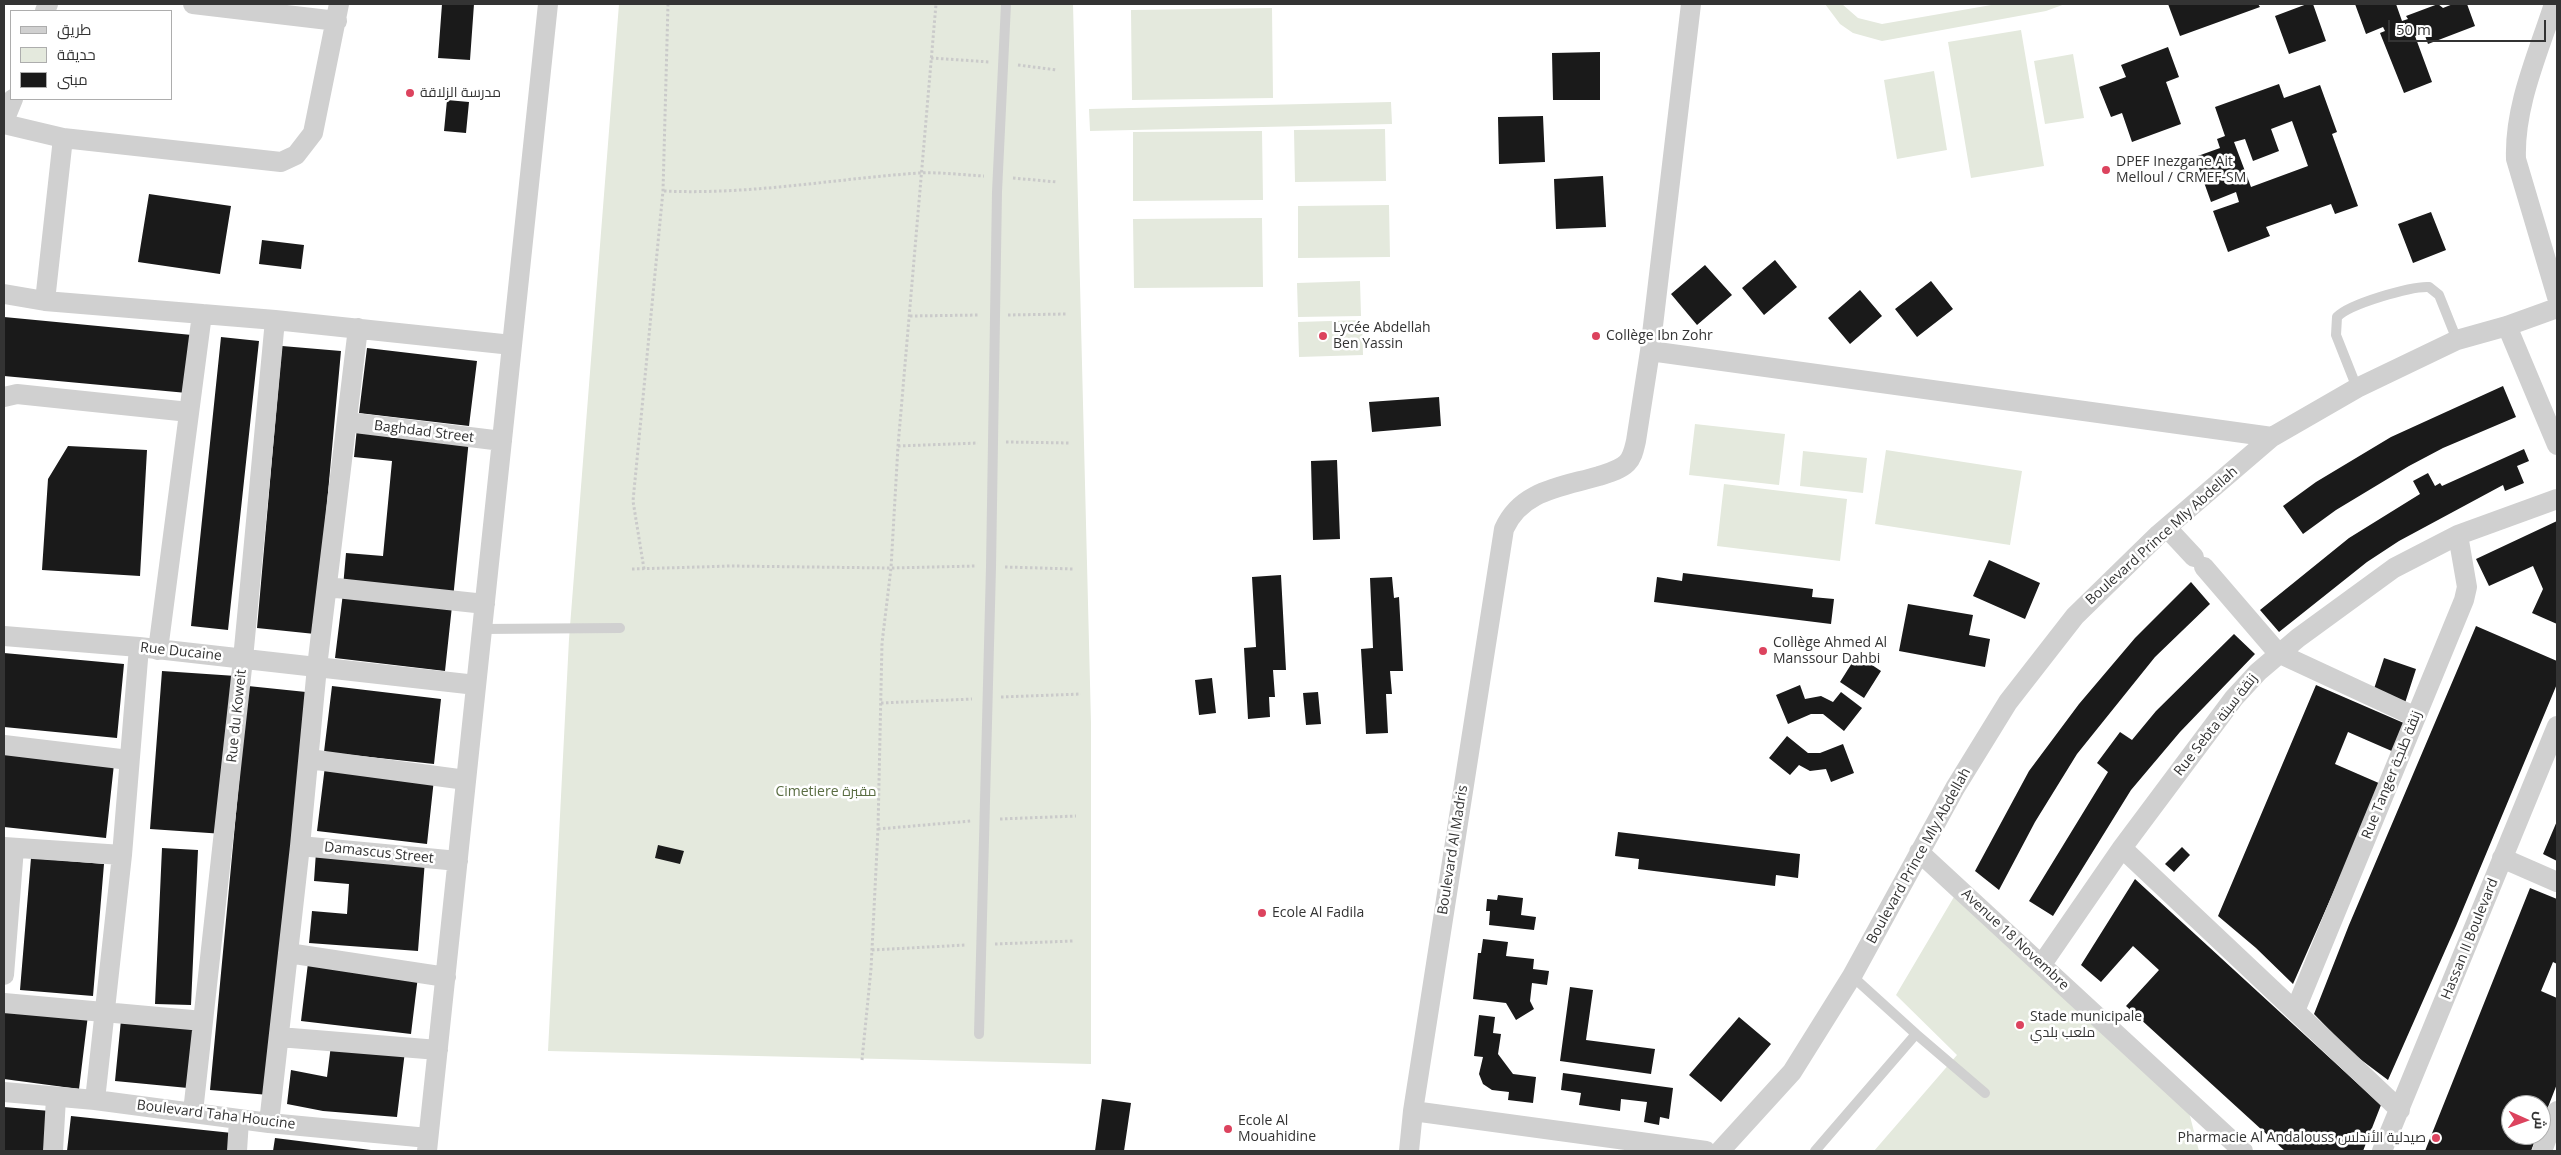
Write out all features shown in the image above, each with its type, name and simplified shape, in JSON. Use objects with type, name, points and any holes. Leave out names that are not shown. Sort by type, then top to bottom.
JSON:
[{"type":"street","points":[[13,100],[4,122],[64,138],[281,162],[289,160],[296,155],[313,133],[338,12],[193,4]]},
{"type":"street","points":[[428,1144],[548,4]]},
{"type":"street","name":"Boulevard Al Madris","points":[[1409,1151],[1413,1111],[1500,549],[1510,517],[1526,500],[1604,474],[1627,463],[1636,441],[1650,351],[1691,4]]},
{"type":"street","points":[[2554,4],[2523,101],[2515,137],[2518,168],[2557,297]]},
{"type":"street","points":[[45,301],[64,138]]},
{"type":"street","points":[[4,294],[45,301],[275,320],[512,345]]},
{"type":"street","name":"Boulevard Prince Mly Abdellah","points":[[1720,1151],[1792,1072],[1852,976],[1919,852],[2008,702],[2075,616],[2167,528],[2272,437],[2357,388],[2457,340],[2507,326],[2557,308]]},
{"type":"street","points":[[95,1100],[122,855],[129,760],[189,412],[202,314]]},
{"type":"street","name":"Rue du Koweit","points":[[193,1112],[243,659],[275,320]]},
{"type":"street","points":[[2507,326],[2557,445]]},
{"type":"street","points":[[269,1123],[300,846],[317,667],[358,328]]},
{"type":"street","points":[[1650,351],[2272,437]]},
{"type":"street","points":[[4,397],[17,394],[189,412]]},
{"type":"street","name":"Baghdad Street","points":[[347,422],[502,441]]},
{"type":"street","name":"Rue Sebta زنقة سبتة","points":[[2042,964],[2122,848],[2234,698],[2278,653],[2394,568],[2458,535],[2557,499]]},
{"type":"street","points":[[2167,528],[2278,653],[2416,718]]},
{"type":"street","name":"Rue Tanger زنقة طنجة","points":[[2294,1011],[2466,594],[2465,571],[2458,535]]},
{"type":"street","points":[[327,587],[485,604]]},
{"type":"street","name":"Rue Ducaine","points":[[4,636],[149,648],[476,685]]},
{"type":"street","name":"Hassan II Boulevard","points":[[2382,1151],[2557,726]]},
{"type":"street","points":[[4,745],[129,760]]},
{"type":"street","points":[[308,759],[466,780]]},
{"type":"street","name":"Damascus Street","points":[[300,846],[458,861]]},
{"type":"street","points":[[4,975],[9,847],[122,855]]},
{"type":"street","points":[[2122,848],[2400,1110]]},
{"type":"street","name":"Avenue 18 Novembre","points":[[1919,852],[2243,1151]]},
{"type":"street","points":[[2502,858],[2557,882]]},
{"type":"street","points":[[288,953],[446,977]]},
{"type":"street","points":[[4,1003],[203,1021]]},
{"type":"street","points":[[279,1037],[438,1050]]},
{"type":"street","name":"Boulevard Taha Houcine","points":[[4,1092],[95,1100],[193,1112],[239,1120],[428,1144]]},
{"type":"street","points":[[53,1151],[56,1098]]},
{"type":"street","points":[[1413,1111],[1706,1151]]},
{"type":"street","points":[[2542,1151],[2557,1111]]},
{"type":"street","points":[[237,1151],[239,1120]]},
{"type":"lane","points":[[979,1034],[991,567],[998,176],[1006,4]]},
{"type":"lane","points":[[2357,388],[2336,335],[2337,317],[2346,310],[2410,288],[2429,287],[2439,295],[2457,340]]},
{"type":"lane","points":[[482,628],[620,628]]},
{"type":"lane","points":[[1852,976],[1985,1093]]},
{"type":"lane","points":[[1815,1151],[1916,1034]]},
{"type":"path","points":[[644,568],[633,501],[663,191],[668,4]]},
{"type":"path","points":[[862,1060],[871,969],[878,830],[882,643],[891,568],[898,446],[936,4]]},
{"type":"path","points":[[663,191],[706,193],[755,190],[921,173],[998,176],[1057,182]]},
{"type":"path","points":[[632,569],[731,566],[1074,569]]},
{"type":"green space","name":"Cimetiere مقبرة","points":[[619,4],[1073,4],[1091,723],[1091,1064],[548,1051],[569,639]]},
{"type":"green space","points":[[1825,4],[1842,4],[1858,18],[1882,24],[1997,4],[2065,4],[2046,11],[1882,41],[1853,33],[1840,24]]},
{"type":"green space","points":[[1272,8],[1273,98],[1132,100],[1131,10]]},
{"type":"green space","points":[[2021,30],[2044,166],[1971,178],[1948,42]]},
{"type":"green space","points":[[2073,54],[2084,118],[2045,124],[2034,61]]},
{"type":"green space","points":[[1934,71],[1947,150],[1897,159],[1884,80]]},
{"type":"green space","points":[[1391,102],[1392,124],[1090,131],[1089,109]]},
{"type":"green space","points":[[1385,129],[1386,181],[1295,182],[1294,130]]},
{"type":"green space","points":[[1262,131],[1263,200],[1133,201],[1133,132]]},
{"type":"green space","points":[[1389,205],[1390,257],[1298,258],[1298,206]]},
{"type":"green space","points":[[1262,218],[1263,287],[1134,288],[1133,219]]},
{"type":"green space","points":[[1360,281],[1361,316],[1298,317],[1297,283]]},
{"type":"green space","points":[[1362,320],[1363,355],[1299,357],[1298,322]]},
{"type":"green space","points":[[1695,424],[1785,434],[1779,485],[1689,475]]},
{"type":"green space","points":[[1886,450],[2022,471],[2010,545],[1875,524]]},
{"type":"green space","points":[[1803,451],[1867,458],[1863,493],[1800,486]]},
{"type":"green space","points":[[1724,484],[1847,499],[1840,561],[1717,546]]},
{"type":"green space","name":"Stade municipale ملعب بلدي","points":[[1961,885],[2183,1089],[2199,1151],[1874,1151],[1957,1055],[1896,995]]},
{"type":"building","points":[[442,4],[474,4],[470,60],[438,58]]},
{"type":"building","points":[[2168,4],[2258,4],[2260,7],[2180,36]]},
{"type":"building","points":[[2307,4],[2313,4],[2326,41],[2289,54],[2275,16]]},
{"type":"building","points":[[2355,4],[2396,4],[2402,21],[2408,19],[2406,16],[2438,4],[2443,8],[2453,4],[2467,4],[2475,26],[2428,44],[2424,33],[2415,36],[2432,82],[2404,93],[2380,33],[2385,31],[2383,27],[2366,34]]},
{"type":"building","points":[[2168,47],[2179,77],[2166,82],[2181,124],[2132,142],[2122,113],[2111,117],[2099,87],[2126,77],[2121,65]]},
{"type":"building","points":[[1600,52],[1600,100],[1553,100],[1552,53]]},
{"type":"building","points":[[2279,84],[2284,98],[2320,85],[2337,132],[2332,134],[2358,206],[2335,214],[2331,204],[2266,227],[2270,236],[2228,252],[2213,211],[2239,202],[2236,192],[2211,202],[2195,157],[2220,148],[2217,139],[2225,136],[2215,107]],"holes":[[[2292,121],[2308,166],[2251,187],[2234,142],[2245,139],[2253,161],[2279,151],[2271,129]]]},
{"type":"building","points":[[447,100],[469,102],[466,133],[444,131]]},
{"type":"building","points":[[1543,116],[1545,162],[1499,164],[1498,117]]},
{"type":"building","points":[[1603,176],[1606,227],[1556,229],[1554,179]]},
{"type":"building","points":[[149,194],[231,206],[220,274],[138,262]]},
{"type":"building","points":[[2431,212],[2446,250],[2413,263],[2398,224]]},
{"type":"building","points":[[262,240],[304,245],[301,269],[259,264]]},
{"type":"building","points":[[1775,260],[1797,287],[1764,315],[1742,288]]},
{"type":"building","points":[[1705,265],[1732,295],[1697,325],[1671,294]]},
{"type":"building","points":[[1931,281],[1953,309],[1917,337],[1895,309]]},
{"type":"building","points":[[1860,290],[1882,316],[1850,344],[1828,318]]},
{"type":"building","points":[[4,317],[192,335],[187,393],[4,376]]},
{"type":"building","points":[[221,337],[259,341],[228,630],[191,626]]},
{"type":"building","points":[[282,346],[341,351],[315,634],[257,628]]},
{"type":"building","points":[[367,348],[477,361],[469,426],[359,413]]},
{"type":"building","points":[[2503,386],[2516,417],[2443,448],[2409,466],[2336,510],[2303,534],[2283,506],[2316,482],[2391,437]]},
{"type":"building","points":[[1439,397],[1441,426],[1372,432],[1369,402]]},
{"type":"building","points":[[357,428],[469,439],[453,599],[343,587],[346,553],[383,556],[392,461],[354,457]]},
{"type":"building","points":[[68,446],[147,450],[140,576],[42,570],[48,479]]},
{"type":"building","points":[[2524,449],[2529,461],[2517,466],[2524,483],[2505,491],[2503,485],[2399,541],[2367,562],[2279,632],[2260,610],[2349,538],[2420,494],[2413,481],[2428,473],[2435,486],[2440,483],[2442,486]]},
{"type":"building","points":[[1337,460],[1340,539],[1313,540],[1311,461]]},
{"type":"building","points":[[2557,521],[2557,624],[2532,613],[2543,589],[2533,566],[2489,586],[2476,559]]},
{"type":"building","points":[[1989,560],[2040,583],[2025,619],[1973,596]]},
{"type":"building","points":[[1683,573],[1813,589],[1812,597],[1834,599],[1831,624],[1654,602],[1657,577],[1682,581]]},
{"type":"building","points":[[1281,575],[1286,670],[1273,670],[1275,697],[1269,697],[1270,717],[1248,719],[1244,648],[1256,647],[1252,577]]},
{"type":"building","points":[[1392,577],[1394,598],[1399,597],[1403,671],[1390,671],[1392,694],[1386,694],[1388,733],[1366,734],[1361,649],[1373,648],[1370,578]]},
{"type":"building","points":[[2191,582],[2210,604],[2155,657],[2077,754],[2035,822],[1999,890],[1975,871],[2029,771],[2079,704],[2135,638]]},
{"type":"building","points":[[343,593],[452,606],[445,671],[335,658]]},
{"type":"building","points":[[1908,604],[1973,615],[1969,635],[1990,639],[1985,667],[1899,651]]},
{"type":"building","points":[[2476,626],[2557,661],[2557,684],[2456,926],[2388,1080],[2352,1053],[2314,1014],[2349,925]]},
{"type":"building","points":[[2234,634],[2255,654],[2180,732],[2131,790],[2053,916],[2029,901],[2108,772],[2097,763],[2120,732],[2132,740],[2156,711]]},
{"type":"building","points":[[4,653],[124,664],[117,738],[4,727]]},
{"type":"building","points":[[1857,655],[1881,671],[1864,698],[1840,682]]},
{"type":"building","points":[[2384,658],[2416,669],[2405,703],[2373,692]]},
{"type":"building","points":[[162,671],[236,676],[224,834],[150,829]]},
{"type":"building","points":[[1212,678],[1216,713],[1199,715],[1195,680]]},
{"type":"building","points":[[1800,685],[1805,699],[1821,696],[1833,702],[1841,692],[1862,708],[1844,731],[1823,714],[1811,714],[1788,724],[1776,695]]},
{"type":"building","points":[[2316,685],[2406,724],[2394,752],[2348,732],[2335,764],[2381,784],[2293,984],[2256,948],[2218,916]]},
{"type":"building","points":[[248,686],[306,692],[269,1095],[210,1090]]},
{"type":"building","points":[[332,686],[441,699],[434,764],[324,752]]},
{"type":"building","points":[[1318,692],[1321,724],[1306,725],[1303,693]]},
{"type":"building","points":[[1787,736],[1808,753],[1820,753],[1843,744],[1854,773],[1831,782],[1826,769],[1810,771],[1799,765],[1790,775],[1769,758]]},
{"type":"building","points":[[4,752],[114,764],[106,838],[4,827]]},
{"type":"building","points":[[325,766],[434,779],[427,844],[317,831]]},
{"type":"building","points":[[2557,821],[2557,861],[2543,854]]},
{"type":"building","points":[[1618,832],[1800,854],[1798,878],[1776,875],[1775,886],[1638,869],[1639,859],[1615,856]]},
{"type":"building","points":[[658,845],[684,851],[680,864],[655,858]]},
{"type":"building","points":[[2182,847],[2190,855],[2174,872],[2165,864]]},
{"type":"building","points":[[162,848],[198,850],[191,1005],[155,1004]]},
{"type":"building","points":[[316,852],[425,860],[418,951],[309,943],[312,911],[347,914],[349,884],[314,881]]},
{"type":"building","points":[[31,858],[104,864],[93,996],[20,990]]},
{"type":"building","points":[[2135,879],[2381,1105],[2363,1151],[2285,1151],[2126,1006],[2159,970],[2133,946],[2101,982],[2081,965]]},
{"type":"building","points":[[2530,888],[2557,899],[2557,964],[2553,962],[2541,991],[2557,998],[2557,1084],[2551,1099],[2551,1095],[2501,1095],[2501,1145],[2533,1145],[2531,1151],[2425,1151]]},
{"type":"building","points":[[1498,895],[1523,898],[1521,915],[1536,917],[1534,930],[1489,925],[1490,911],[1486,911],[1487,899],[1497,900]]},
{"type":"building","points":[[1483,939],[1508,942],[1506,956],[1534,959],[1533,969],[1549,971],[1547,985],[1532,983],[1530,1001],[1534,1009],[1516,1020],[1506,1003],[1473,999],[1478,953],[1481,953]]},
{"type":"building","points":[[308,963],[418,976],[411,1034],[301,1021]]},
{"type":"building","points":[[1570,987],[1593,990],[1586,1040],[1655,1049],[1651,1074],[1560,1061]]},
{"type":"building","points":[[4,1004],[88,1015],[79,1089],[4,1079]]},
{"type":"building","points":[[1479,1015],[1495,1017],[1493,1033],[1501,1034],[1498,1054],[1513,1074],[1536,1077],[1533,1103],[1508,1100],[1509,1092],[1492,1090],[1483,1084],[1479,1074],[1483,1057],[1474,1056]]},
{"type":"building","points":[[1739,1017],[1771,1044],[1721,1102],[1689,1075]]},
{"type":"building","points":[[121,1020],[194,1026],[188,1088],[115,1081]]},
{"type":"building","points":[[331,1045],[405,1051],[397,1117],[323,1111],[287,1104],[291,1070],[327,1077]]},
{"type":"building","points":[[1563,1073],[1673,1088],[1669,1119],[1660,1117],[1659,1125],[1644,1122],[1647,1102],[1621,1099],[1620,1111],[1579,1105],[1581,1093],[1561,1090]]},
{"type":"building","points":[[1102,1099],[1131,1103],[1124,1151],[1095,1151]]},
{"type":"building","points":[[4,1107],[50,1111],[46,1151],[4,1151]]},
{"type":"building","points":[[71,1116],[232,1133],[230,1151],[67,1151]]},
{"type":"building","points":[[275,1138],[371,1150],[273,1151]]},
{"type":"place","name":"مدرسة الزلاقة","points":[[410,93]]},
{"type":"place","name":"DPEF Inezgane Ait Melloul / CRMEF-SM","points":[[2106,170]]},
{"type":"place","name":"Lycée Abdellah Ben Yassin","points":[[1323,336]]},
{"type":"place","name":"Collège Ibn Zohr","points":[[1596,336]]},
{"type":"place","name":"Collège Ahmed Al Manssour Dahbi","points":[[1763,651]]},
{"type":"place","name":"Ecole Al Fadila","points":[[1262,913]]},
{"type":"place","name":"Stade municipale ملعب بلدي","points":[[2020,1025]]},
{"type":"place","name":"Ecole Al Mouahidine","points":[[1228,1129]]},
{"type":"place","name":"Pharmacie Al Andalouss صيدلية الأندلس","points":[[2436,1138]]}]
